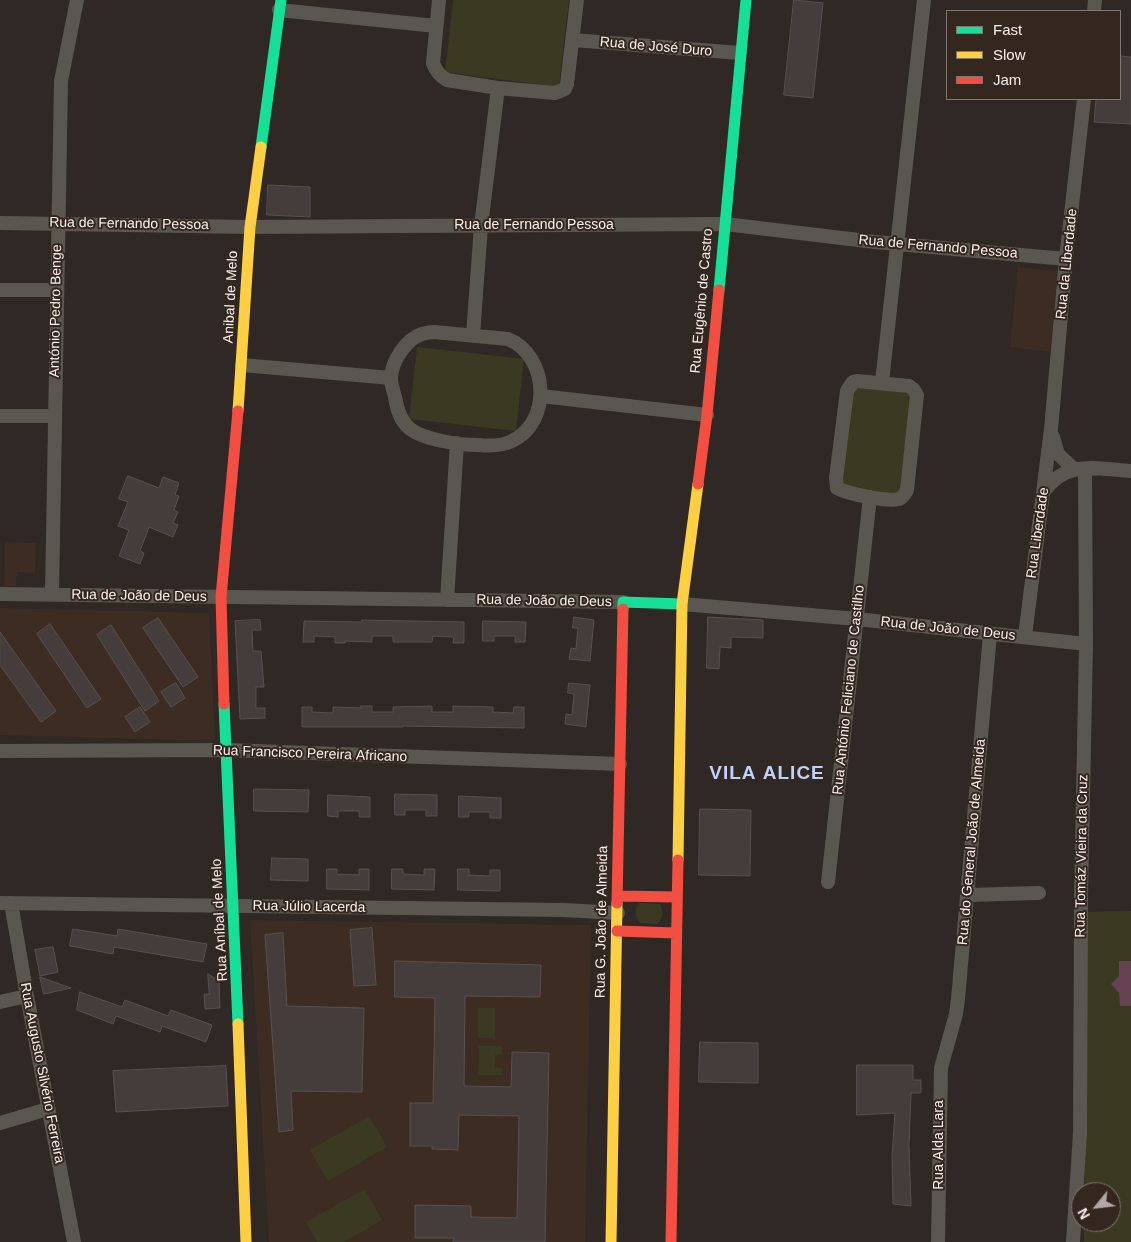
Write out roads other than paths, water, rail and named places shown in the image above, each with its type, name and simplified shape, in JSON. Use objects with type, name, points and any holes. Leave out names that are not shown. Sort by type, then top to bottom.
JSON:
[{"type":"street","name":"António Pedro Benge","points":[[52,594],[61,81],[77,0]]},
{"type":"street","points":[[439,0],[433,63],[441,76],[446,80],[498,88],[554,93],[565,89],[567,84],[577,0]]},
{"type":"street","name":"Rua Eugênio de Castro","points":[[682,604],[707,415],[746,0]]},
{"type":"street","points":[[882,382],[924,0]]},
{"type":"street","points":[[280,5],[436,26]]},
{"type":"street","name":"Anibal de Melo","points":[[221,597],[242,365],[250,227],[280,5]]},
{"type":"street","name":"Rua de José Duro","points":[[573,40],[740,54]]},
{"type":"street","points":[[473,335],[481,226],[498,88]]},
{"type":"street","name":"Rua da Liberdade","points":[[1051,429],[1066,259],[1084,100]]},
{"type":"street","name":"Rua de Fernando Pessoa","points":[[0,223],[250,227],[725,224],[898,244],[1066,259]]},
{"type":"street","points":[[0,290],[57,290]]},
{"type":"street","points":[[434,332],[473,335],[508,339],[517,343],[533,360],[538,370],[541,396],[534,417],[519,438],[511,442],[479,446],[457,443],[411,430],[399,415],[391,378],[398,356],[414,339],[422,334],[434,332]]},
{"type":"street","points":[[242,365],[391,378]]},
{"type":"street","points":[[858,380],[882,382],[909,386],[914,390],[917,401],[907,490],[904,496],[898,499],[870,497],[843,492],[837,488],[836,478],[849,385],[858,380]]},
{"type":"street","points":[[541,396],[707,415]]},
{"type":"street","points":[[0,416],[55,416]]},
{"type":"street","points":[[1051,429],[1058,454],[1080,469]]},
{"type":"street","name":"Rua Liberdade","points":[[1024,636],[1051,429]]},
{"type":"street","points":[[447,600],[457,443]]},
{"type":"street","points":[[1044,491],[1057,477],[1080,469],[1131,471]]},
{"type":"street","name":"Rua Tomáz Vieira da Cruz","points":[[1073,1242],[1080,1133],[1081,896],[1086,644],[1080,469]]},
{"type":"street","name":"Rua António Feliciano de Castilho","points":[[828,882],[870,497]]},
{"type":"street","name":"Rua de João de Deus","points":[[0,594],[682,604],[1024,636],[1086,644]]},
{"type":"street","name":"Rua Aníbal de Melo","points":[[221,597],[246,1242]]},
{"type":"street","name":"Rua G. João de Almeida","points":[[611,1242],[623,602]]},
{"type":"street","points":[[671,1242],[682,604]]},
{"type":"street","name":"Rua do General João de Almeida","points":[[946,1048],[958,999],[990,634]]},
{"type":"street","name":"Rua Francisco Pereira Africano","points":[[0,752],[226,750],[620,764]]},
{"type":"street","points":[[968,896],[1040,893]]},
{"type":"street","points":[[618,896],[677,897]]},
{"type":"street","name":"Rua Júlio Lacerda","points":[[5,903],[564,910],[618,913]]},
{"type":"street","name":"Rua Augusto Silvério Ferreira","points":[[5,903],[27,996],[74,1242]]},
{"type":"street","points":[[617,931],[676,933]]},
{"type":"street","points":[[0,1002],[27,996]]},
{"type":"street","name":"Rua Alda Lara","points":[[938,1242],[940,1088],[941,1068],[946,1048]]},
{"type":"street","points":[[0,1123],[48,1109]]},
{"type":"district","name":"VILA ALICE","points":[[767,774]]}]
